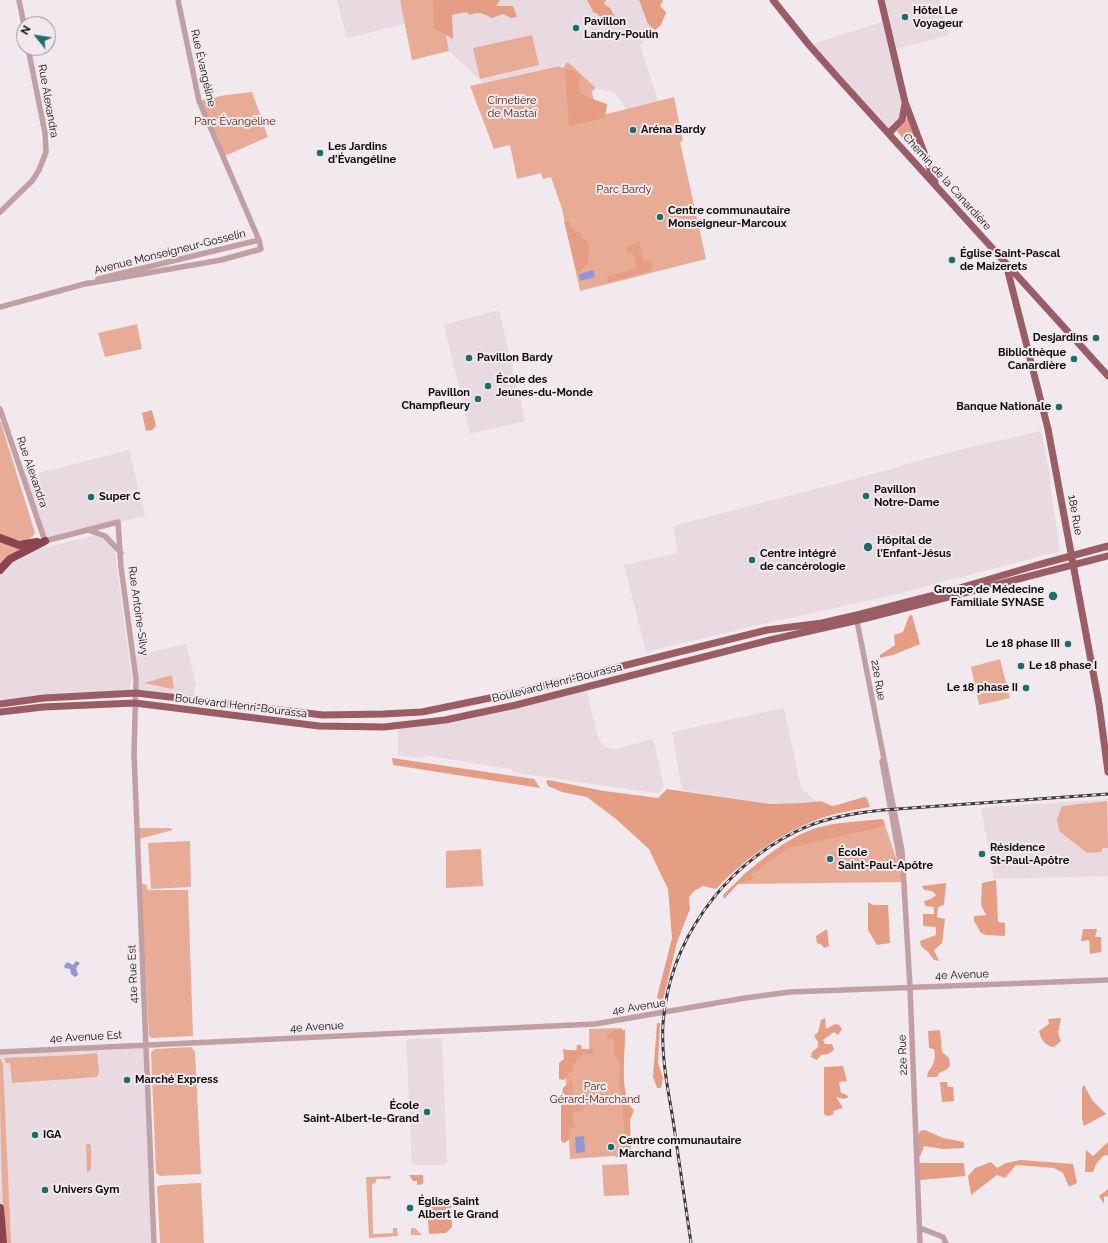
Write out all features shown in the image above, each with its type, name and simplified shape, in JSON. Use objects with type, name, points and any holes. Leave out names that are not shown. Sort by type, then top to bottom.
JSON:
[{"type":"highway","points":[[0,538],[19,545],[45,541]]},
{"type":"highway","points":[[0,570],[10,559],[45,541]]},
{"type":"highway","points":[[0,1208],[3,1243]]},
{"type":"main road","name":"Chemin de la Canardière","points":[[773,0],[809,45],[1108,376]]},
{"type":"main road","points":[[881,0],[905,102],[936,186]]},
{"type":"main road","points":[[889,133],[902,120],[905,102]]},
{"type":"main road","name":"18e Rue","points":[[1006,264],[1048,429],[1099,704],[1108,772]]},
{"type":"main road","name":"Boulevard Henri-Bourassa","points":[[0,704],[44,698],[136,693],[323,715],[422,712],[514,693],[767,630],[856,618],[1108,546]]},
{"type":"main road","name":"Boulevard Henri-Bourassa","points":[[0,712],[43,707],[135,703],[319,726],[384,727],[418,724],[462,717],[1108,556]]},
{"type":"street","points":[[19,0],[22,16]]},
{"type":"street","name":"Rue Évangéline","points":[[178,0],[199,101],[259,240],[261,249]]},
{"type":"street","name":"Rue Alexandra","points":[[0,212],[32,181],[39,170],[46,152],[45,133],[30,56]]},
{"type":"street","name":"Avenue Monseigneur-Gosselin","points":[[85,284],[105,276],[259,240]]},
{"type":"street","name":"Avenue Monseigneur-Gosselin","points":[[0,307],[85,284],[221,260],[261,249]]},
{"type":"street","name":"Rue Alexandra","points":[[0,409],[45,541]]},
{"type":"street","name":"Rue Antoine-Silvy","points":[[88,530],[118,522],[121,567],[134,656],[136,693],[135,703]]},
{"type":"street","points":[[45,541],[88,530],[105,536],[121,554]]},
{"type":"street","name":"22e Rue","points":[[856,618],[902,851],[910,987],[920,1243]]},
{"type":"street","name":"41e Rue Est","points":[[135,703],[134,754],[154,1243]]},
{"type":"street","name":"4e Avenue","points":[[172,1043],[595,1024],[745,998],[790,992],[1108,980]]},
{"type":"street","name":"4e Avenue Est","points":[[0,1052],[172,1043]]},
{"type":"street","points":[[920,1228],[943,1237],[946,1243]]},
{"type":"shaded area","points":[[337,0],[660,0],[660,4],[667,15],[640,45],[658,101],[627,110],[614,93],[596,88],[568,63],[483,83],[449,51],[412,60],[405,24],[347,38]]},
{"type":"shaded area","points":[[433,0],[500,0],[496,6],[513,6],[517,17],[511,18],[503,14],[492,18],[484,14],[479,13],[470,15],[466,12],[452,15],[453,39],[434,28]]},
{"type":"shaded area","points":[[587,0],[606,0],[604,3],[605,5],[610,8],[615,17],[599,16],[597,13],[594,13]]},
{"type":"shaded area","points":[[639,0],[663,0],[660,6],[666,12],[661,25],[655,30],[648,24]]},
{"type":"shaded area","points":[[881,0],[940,0],[949,35],[892,50],[904,111],[889,133],[809,45],[885,21]]},
{"type":"shaded area","points":[[565,69],[575,71],[580,75],[579,92],[607,104],[605,118],[569,126]]},
{"type":"shaded area","points":[[908,115],[919,143],[917,146],[910,148],[897,131],[905,122]]},
{"type":"shaded area","points":[[564,221],[569,221],[571,227],[581,233],[581,237],[589,243],[588,263],[581,271],[576,271]]},
{"type":"shaded area","points":[[639,242],[644,261],[651,259],[653,267],[648,272],[608,282],[607,277],[635,269],[636,266],[633,253],[627,253],[626,247]]},
{"type":"shaded area","name":"École des Jeunes-du-Monde","points":[[499,310],[525,421],[470,434],[444,325]]},
{"type":"shaded area","points":[[152,410],[156,426],[152,430],[146,431],[142,413]]},
{"type":"shaded area","name":"Hôpital de l'Enfant-Jésus","points":[[1041,431],[1050,476],[1060,551],[897,594],[654,650],[649,654],[646,652],[624,565],[678,553],[673,526],[975,446]]},
{"type":"shaded area","points":[[129,450],[145,516],[45,541],[23,477]]},
{"type":"shaded area","points":[[97,535],[107,541],[115,554],[132,680],[129,690],[0,701],[0,572],[7,564],[27,552]]},
{"type":"shaded area","points":[[912,615],[920,644],[893,655],[880,658],[880,655],[895,645],[894,635],[903,632],[909,616]]},
{"type":"shaded area","points":[[186,644],[196,684],[193,699],[136,693],[134,656]]},
{"type":"shaded area","points":[[586,687],[598,738],[605,747],[614,749],[653,739],[664,786],[660,792],[656,793],[516,773],[510,769],[430,756],[421,758],[398,755],[398,726],[429,722]]},
{"type":"shaded area","points":[[784,708],[800,783],[803,790],[814,800],[819,800],[803,803],[770,804],[682,790],[672,732]]},
{"type":"shaded area","points":[[392,758],[534,779],[540,788],[393,765]]},
{"type":"shaded area","points":[[548,780],[604,791],[658,798],[667,789],[770,804],[821,801],[832,806],[864,797],[867,798],[870,807],[828,816],[797,828],[782,836],[754,855],[716,889],[703,886],[694,891],[689,897],[690,909],[677,942],[662,1004],[657,997],[672,938],[668,889],[649,849],[616,819],[587,797],[562,792],[548,786],[546,781]]},
{"type":"shaded area","points":[[1108,799],[1108,876],[994,879],[981,808]]},
{"type":"shaded area","points":[[883,819],[885,826],[789,848],[769,861],[759,871],[751,873],[753,879],[738,884],[724,899],[723,895],[754,866],[777,848],[802,834],[830,825]]},
{"type":"shaded area","points":[[996,880],[998,922],[1005,923],[1005,936],[986,935],[981,933],[974,921],[974,916],[986,915],[981,905],[982,883]]},
{"type":"shaded area","points":[[946,883],[944,905],[938,907],[937,917],[945,919],[942,943],[934,950],[939,961],[934,960],[921,946],[920,941],[936,935],[936,927],[923,926],[923,914],[934,914],[934,907],[925,906],[924,901],[931,899],[936,895],[932,891],[924,890],[922,886]]},
{"type":"shaded area","points":[[868,902],[873,905],[888,905],[890,943],[877,945],[868,930]]},
{"type":"shaded area","points":[[827,929],[829,946],[824,948],[822,945],[817,943],[816,936]]},
{"type":"shaded area","points":[[1083,929],[1097,929],[1095,937],[1101,937],[1101,952],[1090,954],[1089,940],[1081,941]]},
{"type":"shaded area","points":[[825,1018],[826,1029],[835,1024],[839,1025],[842,1029],[838,1035],[834,1032],[823,1040],[825,1044],[832,1044],[834,1050],[828,1054],[821,1055],[817,1060],[811,1057],[812,1052],[818,1047],[818,1042],[814,1036],[818,1032],[821,1020]]},
{"type":"shaded area","points":[[1061,1018],[1058,1033],[1061,1041],[1054,1047],[1046,1044],[1042,1040],[1039,1031],[1049,1024],[1048,1019]]},
{"type":"shaded area","points":[[657,1023],[660,1023],[658,1063],[663,1078],[661,1088],[657,1088],[653,1077]]},
{"type":"shaded area","points":[[615,1030],[625,1030],[624,1084],[629,1104],[634,1110],[630,1120],[631,1149],[626,1152],[625,1156],[616,1157],[615,1156],[625,1150],[622,1094],[619,1084],[620,1062],[614,1055],[614,1040],[607,1038],[607,1035]]},
{"type":"shaded area","points":[[940,1030],[942,1052],[949,1058],[950,1066],[946,1070],[939,1073],[937,1077],[927,1077],[935,1058],[934,1049],[929,1048],[928,1031]]},
{"type":"shaded area","name":"École Saint-Albert-le-Grand","points":[[440,1038],[442,1040],[447,1163],[444,1165],[414,1165],[412,1164],[406,1041],[408,1039]]},
{"type":"shaded area","points":[[145,1044],[154,1243],[3,1243],[0,1208],[0,1052]]},
{"type":"shaded area","points":[[577,1045],[581,1045],[582,1049],[594,1049],[592,1054],[584,1054],[574,1064],[572,1074],[569,1072],[564,1080],[559,1079],[559,1063],[564,1059],[563,1049],[576,1052]]},
{"type":"shaded area","points":[[843,1066],[847,1081],[839,1082],[841,1093],[849,1097],[844,1099],[836,1097],[843,1108],[833,1111],[833,1115],[827,1116],[824,1114],[824,1067]]},
{"type":"shaded area","points":[[571,1080],[573,1086],[572,1100],[581,1098],[585,1105],[583,1111],[573,1112],[572,1118],[576,1127],[570,1130],[570,1139],[564,1143],[561,1141],[561,1104],[563,1088]]},
{"type":"shaded area","points":[[940,1082],[947,1082],[948,1087],[953,1087],[954,1101],[942,1102]]},
{"type":"shaded area","points":[[1084,1085],[1092,1100],[1106,1114],[1084,1126],[1082,1119],[1082,1088]]},
{"type":"shaded area","points":[[925,1130],[943,1138],[964,1142],[964,1148],[943,1149],[924,1146],[920,1157],[917,1156],[918,1136],[920,1131]]},
{"type":"shaded area","points":[[1108,1142],[1108,1155],[1103,1156],[1096,1164],[1093,1172],[1085,1172],[1086,1150],[1093,1156]]},
{"type":"shaded area","points":[[1021,1160],[1073,1164],[1077,1183],[1069,1187],[1063,1173],[1054,1168],[1016,1165],[1005,1178],[997,1175],[971,1195],[968,1176],[975,1168],[991,1162],[997,1168],[1006,1163]]},
{"type":"shaded area","points":[[918,1163],[964,1163],[965,1176],[920,1180]]},
{"type":"shaded area","points":[[409,1175],[423,1175],[423,1184],[417,1185],[417,1181],[413,1181]]},
{"type":"shaded area","points":[[1108,1189],[1108,1196],[1104,1197],[1104,1204],[1099,1196]]},
{"type":"shaded area","points":[[430,1202],[451,1202],[452,1227],[446,1233],[429,1234],[427,1207]]},
{"type":"green space","points":[[400,0],[439,0],[449,51],[412,60]]},
{"type":"green space","points":[[532,35],[539,65],[480,79],[473,48]]},
{"type":"green space","name":"Parc Bardy","points":[[566,63],[569,63],[596,88],[592,91],[596,116],[591,118],[674,97],[683,141],[680,142],[706,259],[580,291],[562,209],[551,177],[543,179],[541,173],[517,179],[510,145],[494,149],[470,86],[559,66],[563,68]]},
{"type":"green space","name":"Parc Évangéline","points":[[252,92],[268,137],[222,157],[199,101],[226,95]]},
{"type":"green space","points":[[137,324],[142,349],[105,357],[98,333]]},
{"type":"green space","points":[[0,420],[35,533],[32,537],[24,540],[14,540],[0,535]]},
{"type":"green space","points":[[0,540],[31,544],[0,566]]},
{"type":"green space","points":[[1000,659],[1010,698],[979,705],[971,667]]},
{"type":"green space","points":[[172,675],[174,687],[172,689],[144,683]]},
{"type":"green space","points":[[1107,801],[1108,848],[1102,848],[1102,852],[1087,853],[1059,831],[1057,819],[1062,806]]},
{"type":"green space","name":"École Saint-Paul-Apôtre","points":[[883,819],[904,882],[738,884],[744,874],[798,836],[815,828]]},
{"type":"green space","points":[[139,828],[171,828],[173,830],[139,839]]},
{"type":"green space","points":[[190,841],[191,887],[151,889],[148,843]]},
{"type":"green space","points":[[481,849],[483,886],[446,888],[446,851]]},
{"type":"green space","points":[[141,883],[147,885],[147,889],[151,890],[188,890],[193,1036],[152,1038],[149,1036]]},
{"type":"green space","name":"Parc Gérard-Marchand","points":[[622,1028],[626,1155],[570,1159],[564,1050],[589,1050],[589,1029]]},
{"type":"green space","points":[[191,1047],[195,1052],[201,1174],[160,1176],[156,1173],[151,1052],[155,1049]]},
{"type":"green space","points":[[97,1053],[99,1072],[97,1077],[12,1083],[10,1063],[6,1063],[4,1058],[77,1055]]},
{"type":"green space","points":[[0,1058],[3,1064],[11,1243],[5,1243],[1,1150]]},
{"type":"green space","points":[[86,1144],[90,1144],[91,1146],[91,1169],[87,1173]]},
{"type":"green space","points":[[627,1164],[629,1195],[604,1196],[602,1165]]},
{"type":"green space","points":[[391,1176],[390,1179],[376,1179],[376,1183],[372,1184],[373,1234],[393,1233],[393,1228],[397,1228],[398,1236],[369,1238],[366,1177]]},
{"type":"green space","points":[[201,1183],[204,1243],[160,1243],[157,1187],[161,1185]]},
{"type":"green space","points":[[411,1228],[415,1228],[422,1235],[411,1235]]},
{"type":"water","points":[[593,270],[595,277],[580,281],[579,274]]},
{"type":"water","points":[[76,961],[80,963],[76,968],[78,975],[75,977],[71,974],[70,969],[65,968],[64,966],[67,962],[73,965]]},
{"type":"water","points":[[584,1136],[585,1152],[576,1153],[575,1137]]},
{"type":"railway","points":[[691,1243],[665,1073],[663,1024],[667,993],[676,964],[688,937],[704,911],[723,887],[744,866],[769,847],[805,827],[838,817],[883,810],[1108,794]]},
{"type":"place","name":"Hôtel Le Voyageur","points":[[905,17]]},
{"type":"place","name":"Pavillon Landry-Poulin","points":[[576,28]]},
{"type":"place","name":"Aréna Bardy","points":[[633,130]]},
{"type":"place","name":"Les Jardins d'Évangéline","points":[[320,153]]},
{"type":"place","name":"Centre communautaire Monseigneur-Marcoux","points":[[660,217]]},
{"type":"place","name":"Église Saint-Pascal de Maizerets","points":[[952,260]]},
{"type":"place","name":"Desjardins","points":[[1096,338]]},
{"type":"place","name":"Pavillon Bardy","points":[[469,358]]},
{"type":"place","name":"Bibliothèque Canardière","points":[[1074,359]]},
{"type":"place","name":"École des Jeunes-du-Monde","points":[[488,386]]},
{"type":"place","name":"Pavillon Champfleury","points":[[478,399]]},
{"type":"place","name":"Banque Nationale","points":[[1059,407]]},
{"type":"place","name":"Pavillon Notre-Dame","points":[[866,496]]},
{"type":"place","name":"Super C","points":[[91,497]]},
{"type":"place","name":"Hôpital de l'Enfant-Jésus","points":[[868,547]]},
{"type":"place","name":"Centre intégré de cancérologie","points":[[752,560]]},
{"type":"place","name":"Groupe de Médecine Familiale SYNASE","points":[[1053,596]]},
{"type":"place","name":"Le 18 phase III","points":[[1068,644]]},
{"type":"place","name":"Le 18 phase I","points":[[1021,666]]},
{"type":"place","name":"Le 18 phase II","points":[[1026,688]]},
{"type":"place","name":"Résidence St-Paul-Apôtre","points":[[982,854]]},
{"type":"place","name":"École Saint-Paul-Apôtre","points":[[830,859]]},
{"type":"place","name":"Marché Express","points":[[127,1080]]},
{"type":"place","name":"École Saint-Albert-le-Grand","points":[[427,1112]]},
{"type":"place","name":"IGA","points":[[35,1135]]},
{"type":"place","name":"Centre communautaire Marchand","points":[[611,1147]]},
{"type":"place","name":"Univers Gym","points":[[45,1190]]},
{"type":"place","name":"Église Saint Albert le Grand","points":[[410,1208]]},
{"type":"park label","name":"Cimetière de Mastaï","points":[[512,107]]}]
